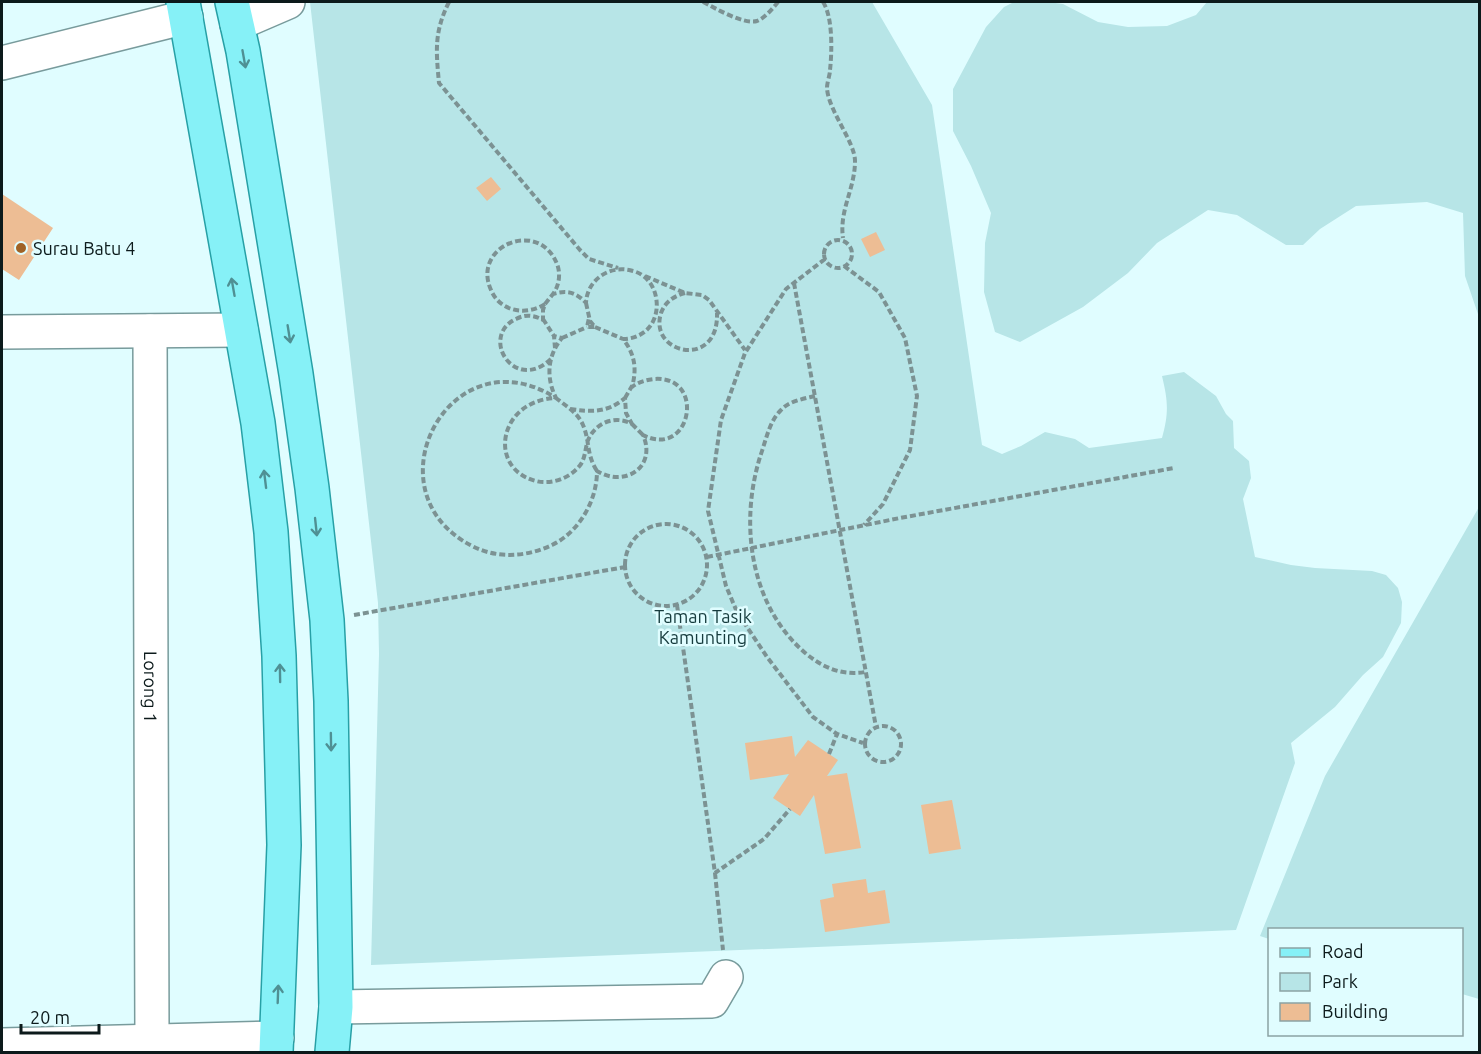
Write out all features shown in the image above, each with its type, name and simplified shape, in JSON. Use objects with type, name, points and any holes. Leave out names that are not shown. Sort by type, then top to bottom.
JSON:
[{"type":"main road","points":[[190,7],[258,423],[271,532],[279,656],[284,846]]},
{"type":"main road","points":[[234,13],[296,374],[327,620],[331,701],[336,1007],[332,1053]]},
{"type":"main road","points":[[276,1045],[284,846],[294,709],[298,703],[307,700],[331,701]]},
{"type":"street","points":[[234,13],[288,2]]},
{"type":"street","points":[[2,63],[190,7]]},
{"type":"street","points":[[2,332],[241,330]]},
{"type":"street","name":"Lorong 1","points":[[150,331],[152,1041]]},
{"type":"street","points":[[336,1007],[712,1001],[726,978]]},
{"type":"street","points":[[2,1045],[152,1041],[276,1045]]},
{"type":"path","points":[[449,2],[439,21],[436,56],[439,83],[589,259],[612,268],[634,271],[643,276],[653,287],[657,297],[655,319],[639,335],[623,339]]},
{"type":"path","points":[[703,2],[743,21],[757,21],[778,2]]},
{"type":"path","points":[[823,2],[830,19],[831,67],[827,89],[855,157],[854,178],[841,222],[843,238]]},
{"type":"path","points":[[521,239],[534,241],[554,256],[559,267],[559,280],[554,294],[545,304],[538,309],[513,310],[493,295],[488,284],[487,271],[491,259],[499,249],[509,242],[521,239]]},
{"type":"path","points":[[833,240],[842,240],[852,250],[851,259],[844,266],[835,268],[825,259],[824,250],[833,240]]},
{"type":"path","points":[[825,259],[786,289],[745,352],[721,420],[708,511],[726,586],[743,621],[767,657],[813,717],[837,734],[864,743]]},
{"type":"path","points":[[844,266],[879,292],[900,329],[905,338],[917,396],[910,450],[883,504],[864,525]]},
{"type":"path","points":[[595,327],[589,318],[586,303],[590,289],[596,279],[605,273],[623,269],[634,271],[685,293],[702,295],[709,300],[745,350]]},
{"type":"path","points":[[794,283],[876,727]]},
{"type":"path","points":[[554,294],[562,291],[572,292],[586,303]]},
{"type":"path","points":[[685,293],[676,295],[669,302],[663,309],[660,319],[660,328],[664,338],[671,345],[690,351],[708,343],[717,326],[717,312]]},
{"type":"path","points":[[542,319],[545,304]]},
{"type":"path","points":[[551,359],[535,370],[516,368],[508,363],[503,355],[500,345],[501,336],[505,327],[512,320],[530,315],[542,319],[554,336],[555,348]]},
{"type":"path","points":[[587,327],[589,318]]},
{"type":"path","points":[[556,398],[549,380],[551,359],[562,338],[587,327],[595,327],[623,339],[634,358],[635,371],[632,386],[625,398],[609,409],[597,412],[570,409]]},
{"type":"path","points":[[554,336],[562,338]]},
{"type":"path","points":[[625,398],[626,413],[632,424],[643,435],[655,439],[665,438],[675,434],[682,427],[687,417],[688,406],[686,396],[680,388],[671,381],[660,379],[632,386]]},
{"type":"path","points":[[523,382],[540,388],[556,398],[570,409],[584,427],[588,454],[597,471],[592,500],[583,517],[555,544],[537,552],[517,555],[498,554],[479,550],[462,541],[447,528],[435,512],[427,494],[423,475],[424,456],[437,419],[466,393],[484,385],[523,382]]},
{"type":"path","points":[[814,396],[795,401],[783,408],[774,417],[768,430],[759,459],[751,501],[752,548],[757,575],[766,600],[795,644],[815,660],[836,671],[853,674],[866,672]]},
{"type":"path","points":[[556,398],[530,404],[519,410],[506,431],[507,457],[514,468],[524,476],[536,481],[549,483],[561,480],[572,473],[581,464],[587,444],[596,429],[605,422],[616,420],[632,424]]},
{"type":"path","points":[[597,471],[618,479],[629,476],[638,469],[645,459],[647,448],[643,435]]},
{"type":"path","points":[[706,557],[864,525],[1174,468]]},
{"type":"path","points":[[668,524],[681,527],[701,544],[706,557],[707,570],[696,594],[684,603],[658,606],[645,601],[634,592],[627,581],[625,567],[626,554],[637,537],[654,526],[668,524]]},
{"type":"path","points":[[327,620],[625,567]]},
{"type":"path","points":[[677,605],[715,873],[726,978]]},
{"type":"path","points":[[887,726],[900,736],[902,744],[894,759],[878,762],[866,752],[864,743],[866,735],[876,727],[887,726]]},
{"type":"path","points":[[829,754],[837,734]]},
{"type":"path","points":[[715,873],[764,839],[790,809]]},
{"type":"green space","name":"Taman Tasik Kamunting","points":[[310,2],[872,2],[932,105],[982,445],[1002,454],[1045,432],[1075,439],[1089,448],[1162,438],[1167,407],[1162,376],[1184,372],[1216,396],[1226,414],[1233,421],[1234,448],[1249,461],[1251,478],[1243,499],[1255,557],[1315,568],[1372,571],[1386,575],[1398,588],[1402,602],[1401,623],[1383,657],[1363,675],[1335,707],[1291,743],[1295,763],[1236,930],[371,965],[379,654],[378,603]]},
{"type":"green space","points":[[1014,2],[1063,4],[1098,22],[1128,27],[1167,26],[1196,15],[1207,2],[1479,2],[1479,317],[1465,276],[1463,213],[1427,202],[1356,206],[1320,229],[1303,245],[1286,245],[1237,215],[1208,210],[1157,243],[1128,273],[1083,307],[1020,342],[995,332],[984,292],[985,243],[991,213],[953,131],[953,89],[986,27],[1004,7]]},
{"type":"green space","points":[[1479,507],[1479,999],[1463,994],[1463,928],[1268,928],[1268,939],[1260,936],[1325,776]]},
{"type":"building","points":[[491,177],[501,189],[487,201],[476,188]]},
{"type":"building","name":"Surau Batu 4","points":[[2,194],[53,228],[19,280],[2,269]]},
{"type":"building","points":[[876,232],[885,250],[870,257],[861,239]]},
{"type":"building","points":[[792,736],[795,757],[808,740],[838,760],[827,776],[847,773],[861,848],[825,854],[814,795],[800,816],[773,798],[789,774],[750,780],[745,743]]},
{"type":"building","points":[[952,800],[961,849],[929,854],[921,805]]},
{"type":"building","points":[[866,879],[868,893],[885,890],[890,923],[825,932],[820,900],[834,897],[832,884]]},
{"type":"place","name":"Surau Batu 4","points":[[21,248]]}]
